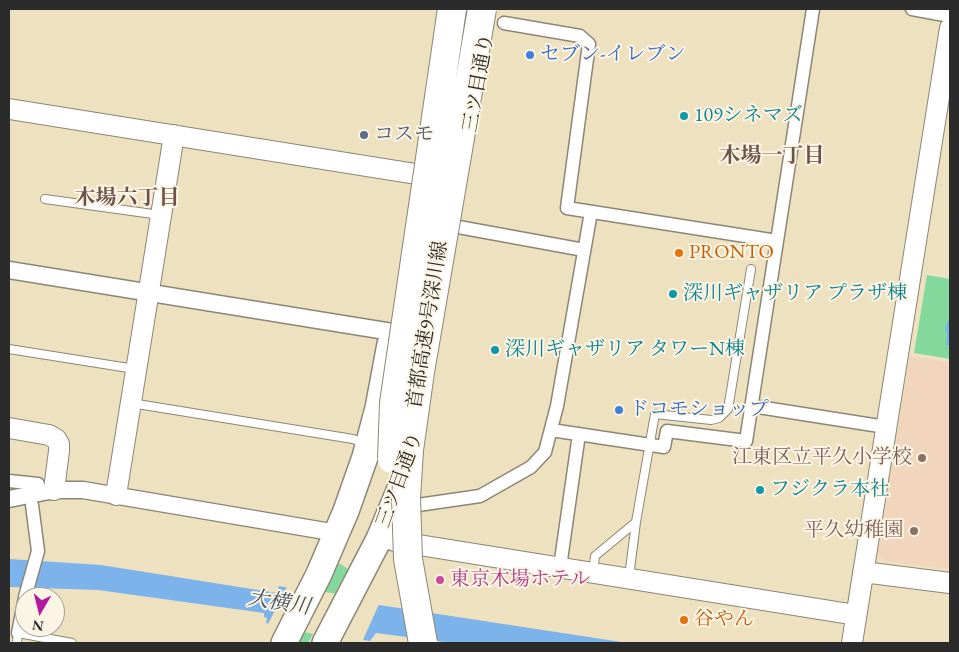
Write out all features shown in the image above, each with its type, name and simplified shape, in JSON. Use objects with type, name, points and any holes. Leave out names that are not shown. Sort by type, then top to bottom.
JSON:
[{"type":"highway","name":"首都高速9号深川線","points":[[422,643],[408,582],[393,472],[393,412],[452,9]]},
{"type":"highway","name":"首都高速9号深川線","points":[[422,643],[408,559],[406,498],[408,450],[420,372],[493,14]]},
{"type":"main road","name":"三ツ目通り","points":[[285,641],[319,574],[337,533],[368,444],[378,408],[444,9]]},
{"type":"main road","name":"三ツ目通り","points":[[325,643],[379,539],[405,476],[422,417],[453,226],[493,14]]},
{"type":"street","points":[[551,430],[664,447],[667,431],[746,441],[814,9]]},
{"type":"street","points":[[912,9],[950,16]]},
{"type":"street","points":[[493,14],[580,36],[589,44],[566,208],[777,241]]},
{"type":"street","points":[[852,643],[886,427],[946,76],[950,28]]},
{"type":"street","points":[[9,109],[462,181]]},
{"type":"street","points":[[116,495],[174,135]]},
{"type":"street","points":[[391,509],[480,496],[531,467],[545,452],[557,406],[591,212]]},
{"type":"street","points":[[453,226],[584,250]]},
{"type":"street","points":[[9,270],[392,332]]},
{"type":"street","points":[[752,406],[886,427]]},
{"type":"street","points":[[9,428],[49,435],[56,439],[59,444],[59,451],[46,487]]},
{"type":"street","points":[[560,567],[578,434]]},
{"type":"street","points":[[9,481],[116,495],[337,533]]},
{"type":"street","points":[[9,499],[46,487]]},
{"type":"street","points":[[28,587],[38,551],[32,505]]},
{"type":"street","points":[[379,539],[856,615]]},
{"type":"street","points":[[863,572],[950,583]]},
{"type":"lane","points":[[45,200],[162,215]]},
{"type":"lane","points":[[628,578],[655,414],[711,420],[719,418],[728,409],[751,269]]},
{"type":"lane","points":[[9,349],[137,370]]},
{"type":"lane","points":[[131,403],[353,439],[368,444]]},
{"type":"lane","points":[[593,572],[595,556],[636,522]]},
{"type":"lane","points":[[18,638],[72,643]]},
{"type":"shaded area","name":"江東区立平久小学校","points":[[910,356],[950,362],[950,569],[883,561],[877,554]]},
{"type":"green space","points":[[927,275],[950,279],[950,359],[914,353]]},
{"type":"green space","points":[[339,563],[348,569],[308,643],[296,643]]},
{"type":"water","points":[[950,317],[950,345],[946,345],[947,334],[945,327]]},
{"type":"water","name":"大横川","points":[[9,559],[101,565],[277,593],[279,586],[379,605],[628,643],[452,643],[376,633],[370,641],[266,623],[267,618],[264,617],[264,613],[98,590],[65,589],[65,587],[9,587]]},
{"type":"pier","points":[[288,585],[380,602],[362,642],[267,626]]},
{"type":"place","name":"セブン-イレブン","points":[[530,55]]},
{"type":"place","name":"109シネマズ","points":[[684,116]]},
{"type":"place","name":"コスモ","points":[[364,135]]},
{"type":"place","name":"PRONTO","points":[[679,253]]},
{"type":"place","name":"深川ギャザリア プラザ棟","points":[[673,294]]},
{"type":"place","name":"深川ギャザリア タワーN棟","points":[[495,350]]},
{"type":"place","name":"ドコモショップ","points":[[619,410]]},
{"type":"place","name":"江東区立平久小学校","points":[[922,458]]},
{"type":"place","name":"フジクラ本社","points":[[760,490]]},
{"type":"place","name":"平久幼稚園","points":[[914,531]]},
{"type":"place","name":"東京木場ホテル","points":[[440,580]]},
{"type":"place","name":"谷やん","points":[[684,620]]},
{"type":"district","name":"木場一丁目","points":[[772,156]]},
{"type":"district","name":"木場六丁目","points":[[127,198]]}]
